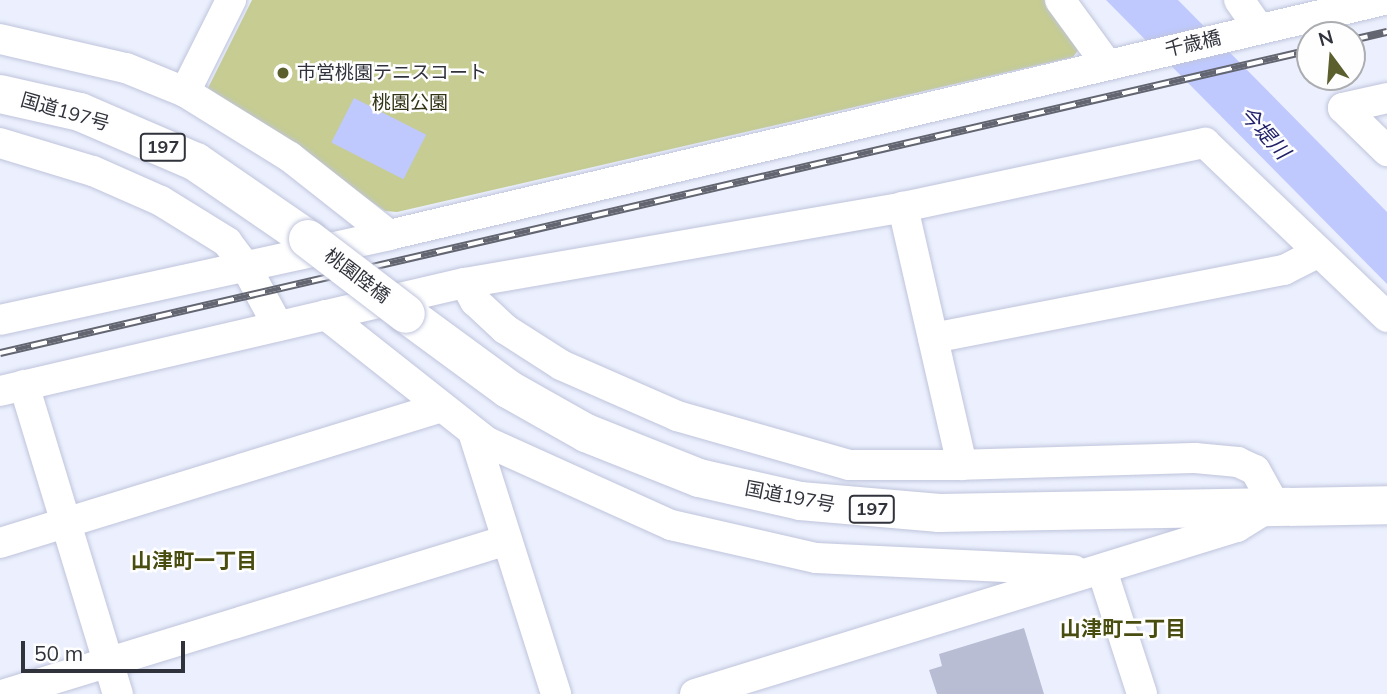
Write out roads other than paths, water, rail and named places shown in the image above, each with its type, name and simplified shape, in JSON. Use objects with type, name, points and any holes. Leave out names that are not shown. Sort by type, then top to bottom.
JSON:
[{"type":"highway","name":"国道197号","points":[[0,94],[80,112],[195,162],[308,239]]},
{"type":"highway","name":"桃園陸橋","points":[[308,239],[406,314]]},
{"type":"highway","name":"国道197号","points":[[406,314],[508,389],[586,433],[699,478],[774,495],[839,506],[939,513],[1274,504],[1387,505]]},
{"type":"street","points":[[184,92],[231,0]]},
{"type":"street","points":[[1060,0],[1106,64]]},
{"type":"street","points":[[1238,0],[1248,31]]},
{"type":"street","name":"千歳橋","points":[[0,320],[389,235],[1384,0]]},
{"type":"street","points":[[0,39],[126,68],[184,92],[290,157],[389,235]]},
{"type":"street","points":[[1387,98],[1343,108],[1387,151]]},
{"type":"street","points":[[0,143],[93,171],[161,201],[227,243],[246,267],[278,326]]},
{"type":"street","points":[[118,694],[66,522],[12,388],[465,283],[902,207],[1205,143],[1317,254],[1387,317]]},
{"type":"street","points":[[902,207],[962,465]]},
{"type":"street","points":[[933,338],[1284,270],[1317,254]]},
{"type":"street","points":[[465,283],[475,301],[505,328],[561,365],[677,416],[849,465],[962,465],[1195,458],[1238,462],[1255,470],[1274,504],[1237,527],[695,694]]},
{"type":"street","points":[[326,316],[473,432],[671,525],[816,558],[929,567],[1102,570]]},
{"type":"street","points":[[0,543],[440,408]]},
{"type":"street","points":[[473,432],[556,694]]},
{"type":"street","points":[[5,694],[507,540]]},
{"type":"street","points":[[1102,570],[1142,694]]},
{"type":"water","name":"今堤川","points":[[1106,0],[1178,0],[1387,212],[1387,284]]},
{"type":"water","points":[[354,98],[426,135],[403,179],[331,143]]},
{"type":"railway","points":[[1366,37],[1387,32]]},
{"type":"railway","points":[[0,353],[1296,53]]},
{"type":"place","name":"市営桃園テニスコート","points":[[283,73]]},
{"type":"district","name":"山津町一丁目","points":[[194,560]]},
{"type":"district","name":"山津町二丁目","points":[[1123,628]]},
{"type":"park label","name":"桃園公園","points":[[410,103]]}]
